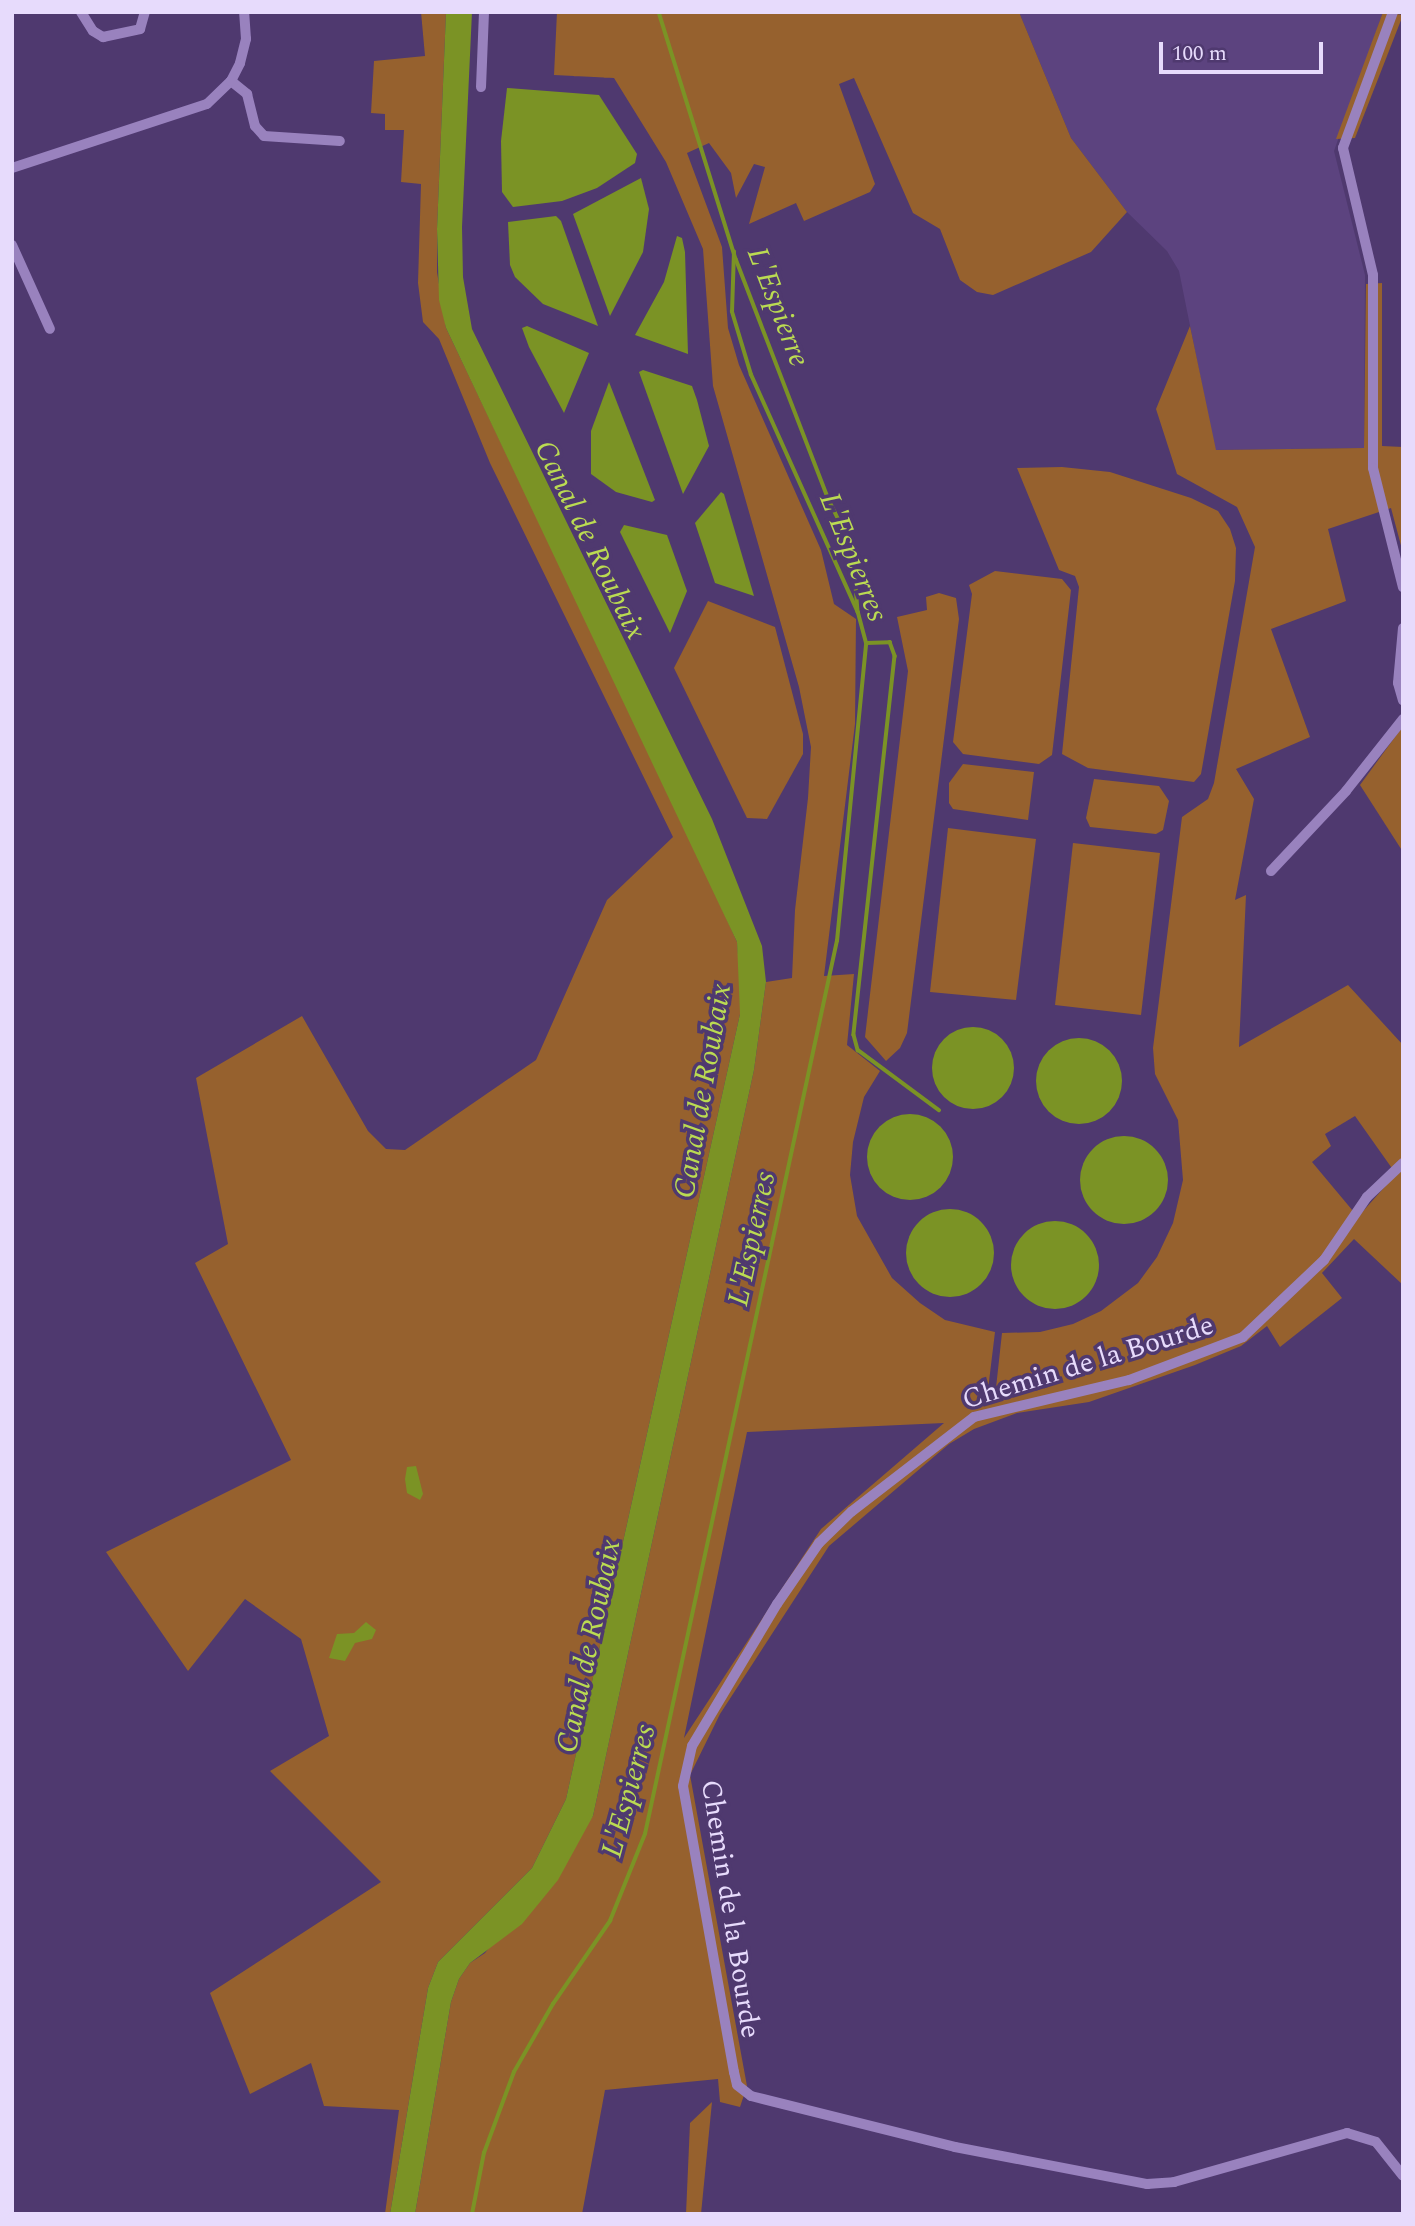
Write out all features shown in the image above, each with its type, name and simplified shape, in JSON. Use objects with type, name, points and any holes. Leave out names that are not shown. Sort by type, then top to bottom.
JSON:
[{"type":"street","points":[[81,12],[93,31],[103,37],[140,29],[145,12]]},
{"type":"street","points":[[12,168],[199,109],[231,81],[244,51],[244,12]]},
{"type":"street","points":[[481,88],[484,12]]},
{"type":"street","points":[[1393,12],[1343,148],[1373,275],[1373,468],[1403,587]]},
{"type":"street","points":[[231,81],[247,94],[255,126],[264,136],[340,141]]},
{"type":"street","points":[[12,245],[50,329]]},
{"type":"street","points":[[1403,628],[1398,682],[1403,700]]},
{"type":"street","points":[[1271,871],[1346,791],[1403,719]]},
{"type":"street","name":"Chemin de la Bourde","points":[[1403,1163],[1376,1186],[1330,1252],[1268,1318],[1235,1341],[1140,1377],[974,1417],[850,1512],[798,1570],[706,1721],[685,1765],[684,1799],[734,2072],[737,2085],[751,2096],[965,2149],[1147,2184],[1174,2182],[1347,2133],[1376,2142],[1403,2176]]},
{"type":"shaded area","points":[[421,12],[446,12],[437,272],[446,328],[692,842],[737,942],[740,1014],[566,1799],[532,1868],[438,1962],[428,1988],[390,2214],[385,2214],[399,2110],[324,2106],[311,2063],[250,2094],[210,1993],[381,1882],[270,1771],[329,1736],[301,1639],[245,1599],[188,1671],[106,1552],[291,1460],[195,1263],[228,1244],[196,1078],[302,1016],[368,1131],[386,1149],[405,1150],[536,1060],[607,900],[673,837],[490,463],[439,339],[423,322],[418,283],[421,184],[401,182],[404,130],[385,130],[385,114],[371,113],[374,61],[425,56]]},
{"type":"shaded area","points":[[446,12],[472,12],[462,227],[463,277],[472,329],[712,819],[762,946],[766,982],[754,1070],[593,1816],[558,1880],[522,1924],[470,1963],[459,1979],[451,2002],[415,2214],[390,2214],[428,1988],[438,1962],[532,1868],[566,1799],[740,1014],[737,942],[446,328],[439,300],[437,229]]},
{"type":"shaded area","points":[[557,12],[1019,12],[1071,138],[1127,212],[1091,252],[993,295],[977,292],[960,280],[940,229],[913,213],[854,78],[839,84],[875,184],[870,192],[804,221],[796,203],[749,224],[765,167],[754,164],[736,198],[731,173],[709,143],[687,153],[722,247],[728,328],[739,365],[821,550],[834,604],[856,619],[855,724],[824,976],[854,974],[847,1045],[880,1071],[864,1097],[853,1142],[850,1175],[857,1216],[892,1278],[920,1303],[945,1320],[995,1332],[987,1398],[995,1397],[1002,1333],[1040,1332],[1073,1324],[1101,1311],[1138,1283],[1157,1257],[1173,1223],[1183,1180],[1178,1120],[1155,1074],[1153,1048],[1182,817],[1208,799],[1214,783],[1255,547],[1237,507],[1177,474],[1156,409],[1190,326],[1216,450],[1364,448],[1366,284],[1382,283],[1382,446],[1403,447],[1403,553],[1391,508],[1328,529],[1346,601],[1271,629],[1310,737],[1236,769],[1254,799],[1235,900],[1246,895],[1239,1047],[1348,985],[1403,1045],[1403,1285],[1354,1239],[1322,1273],[1342,1298],[1280,1347],[1267,1326],[1241,1346],[1195,1365],[1089,1402],[1017,1413],[974,1429],[949,1444],[829,1546],[720,1714],[690,1775],[747,2086],[740,2107],[720,2102],[718,2079],[605,2090],[582,2214],[415,2214],[451,2002],[459,1979],[470,1963],[485,1953],[593,1816],[754,1070],[766,982],[792,978],[795,910],[808,798],[811,747],[799,687],[713,386],[703,249],[666,162],[614,78],[554,75]],"holes":[[[1355,1116],[1396,1174],[1358,1217],[1312,1162],[1331,1146],[1325,1134]],[[944,1423],[821,1529],[684,1738],[747,1432]]]},
{"type":"shaded area","points":[[1019,12],[1383,12],[1334,151],[1365,275],[1364,448],[1215,450],[1179,271],[1167,251],[1127,212],[1071,138]]},
{"type":"shaded area","points":[[1383,12],[1403,15],[1355,138],[1336,139]]},
{"type":"shaded area","points":[[507,88],[599,95],[637,154],[635,163],[597,188],[562,201],[513,207],[502,192],[501,141]]},
{"type":"shaded area","points":[[641,178],[649,209],[643,252],[610,316],[573,214]]},
{"type":"shaded area","points":[[556,216],[561,221],[598,326],[543,304],[515,277],[510,265],[508,222]]},
{"type":"shaded area","points":[[677,236],[682,238],[685,252],[688,354],[635,335],[664,282]]},
{"type":"shaded area","points":[[527,326],[589,353],[564,413],[529,347],[522,328]]},
{"type":"shaded area","points":[[643,370],[692,386],[697,400],[709,446],[683,494],[639,372]]},
{"type":"shaded area","points":[[609,382],[655,500],[652,502],[616,492],[591,474],[591,431]]},
{"type":"shaded area","points":[[1062,467],[1110,472],[1191,498],[1218,511],[1230,529],[1236,548],[1235,581],[1201,774],[1194,782],[1088,768],[1062,754],[1079,587],[1075,576],[1059,570],[1017,468]]},
{"type":"shaded area","points":[[721,492],[724,494],[754,596],[715,583],[695,523]]},
{"type":"shaded area","points":[[624,525],[667,535],[687,591],[670,633],[620,532]]},
{"type":"shaded area","points":[[995,571],[1062,579],[1071,590],[1052,755],[1039,764],[963,754],[953,742],[972,594],[969,585]]},
{"type":"shaded area","points":[[939,593],[956,598],[959,619],[907,1033],[900,1048],[886,1061],[865,1037],[908,671],[897,617],[927,610],[926,597]]},
{"type":"shaded area","points":[[708,601],[775,627],[803,734],[803,754],[767,819],[747,818],[674,668]]},
{"type":"shaded area","points":[[1403,726],[1403,852],[1360,785]]},
{"type":"shaded area","points":[[963,764],[1034,772],[1028,820],[953,809],[949,803],[949,783]]},
{"type":"shaded area","points":[[1094,779],[1159,786],[1169,801],[1163,830],[1156,834],[1090,827],[1086,818]]},
{"type":"shaded area","points":[[948,828],[1036,839],[1016,1000],[930,992]]},
{"type":"shaded area","points":[[1073,843],[1160,853],[1141,1015],[1055,1005]]},
{"type":"shaded area","points":[[973,1027],[989,1030],[1002,1039],[1011,1052],[1014,1068],[1011,1084],[1002,1097],[989,1106],[973,1109],[957,1106],[944,1097],[935,1084],[932,1068],[935,1052],[944,1039],[957,1030]]},
{"type":"shaded area","points":[[1079,1038],[1095,1042],[1109,1051],[1118,1065],[1122,1081],[1118,1097],[1109,1111],[1095,1120],[1079,1124],[1063,1120],[1049,1111],[1040,1097],[1036,1081],[1040,1065],[1049,1051],[1063,1042]]},
{"type":"shaded area","points":[[902,1114],[918,1114],[941,1126],[950,1140],[953,1157],[950,1174],[941,1188],[918,1200],[902,1200],[886,1193],[874,1181],[867,1165],[867,1149],[874,1133],[886,1121]]},
{"type":"shaded area","points":[[1124,1136],[1149,1143],[1161,1155],[1168,1180],[1161,1205],[1149,1217],[1124,1224],[1099,1217],[1087,1205],[1080,1180],[1087,1155],[1099,1143]]},
{"type":"shaded area","points":[[950,1209],[975,1216],[987,1228],[994,1253],[987,1278],[975,1290],[950,1297],[925,1290],[913,1278],[906,1253],[913,1228],[925,1216]]},
{"type":"shaded area","points":[[1055,1221],[1072,1225],[1086,1234],[1095,1248],[1099,1265],[1095,1282],[1086,1296],[1072,1305],[1055,1309],[1038,1305],[1024,1296],[1015,1282],[1011,1265],[1015,1248],[1024,1234],[1038,1225]]},
{"type":"shaded area","points":[[416,1466],[423,1494],[420,1500],[407,1493],[405,1479],[407,1467]]},
{"type":"shaded area","points":[[366,1622],[376,1630],[372,1639],[355,1643],[345,1661],[329,1658],[337,1634],[354,1633]]},
{"type":"shaded area","points":[[712,2102],[701,2214],[686,2214],[690,2123]]},
{"type":"waterway","name":"L'Espierre","points":[[659,12],[736,259],[829,500],[853,548],[858,612]]},
{"type":"waterway","name":"L'Espierres","points":[[472,2214],[484,2153],[514,2072],[553,2004],[610,1921],[645,1834],[837,941],[866,643],[858,613],[751,375],[732,312],[734,252]]},
{"type":"waterway","points":[[866,643],[890,642],[895,656],[854,1035],[858,1050],[939,1110]]},
{"type":"water label","name":"Canal de Roubaix","points":[[590,540]]},
{"type":"water label","name":"Canal de Roubaix","points":[[703,1091]]},
{"type":"water label","name":"Canal de Roubaix","points":[[589,1646]]}]
